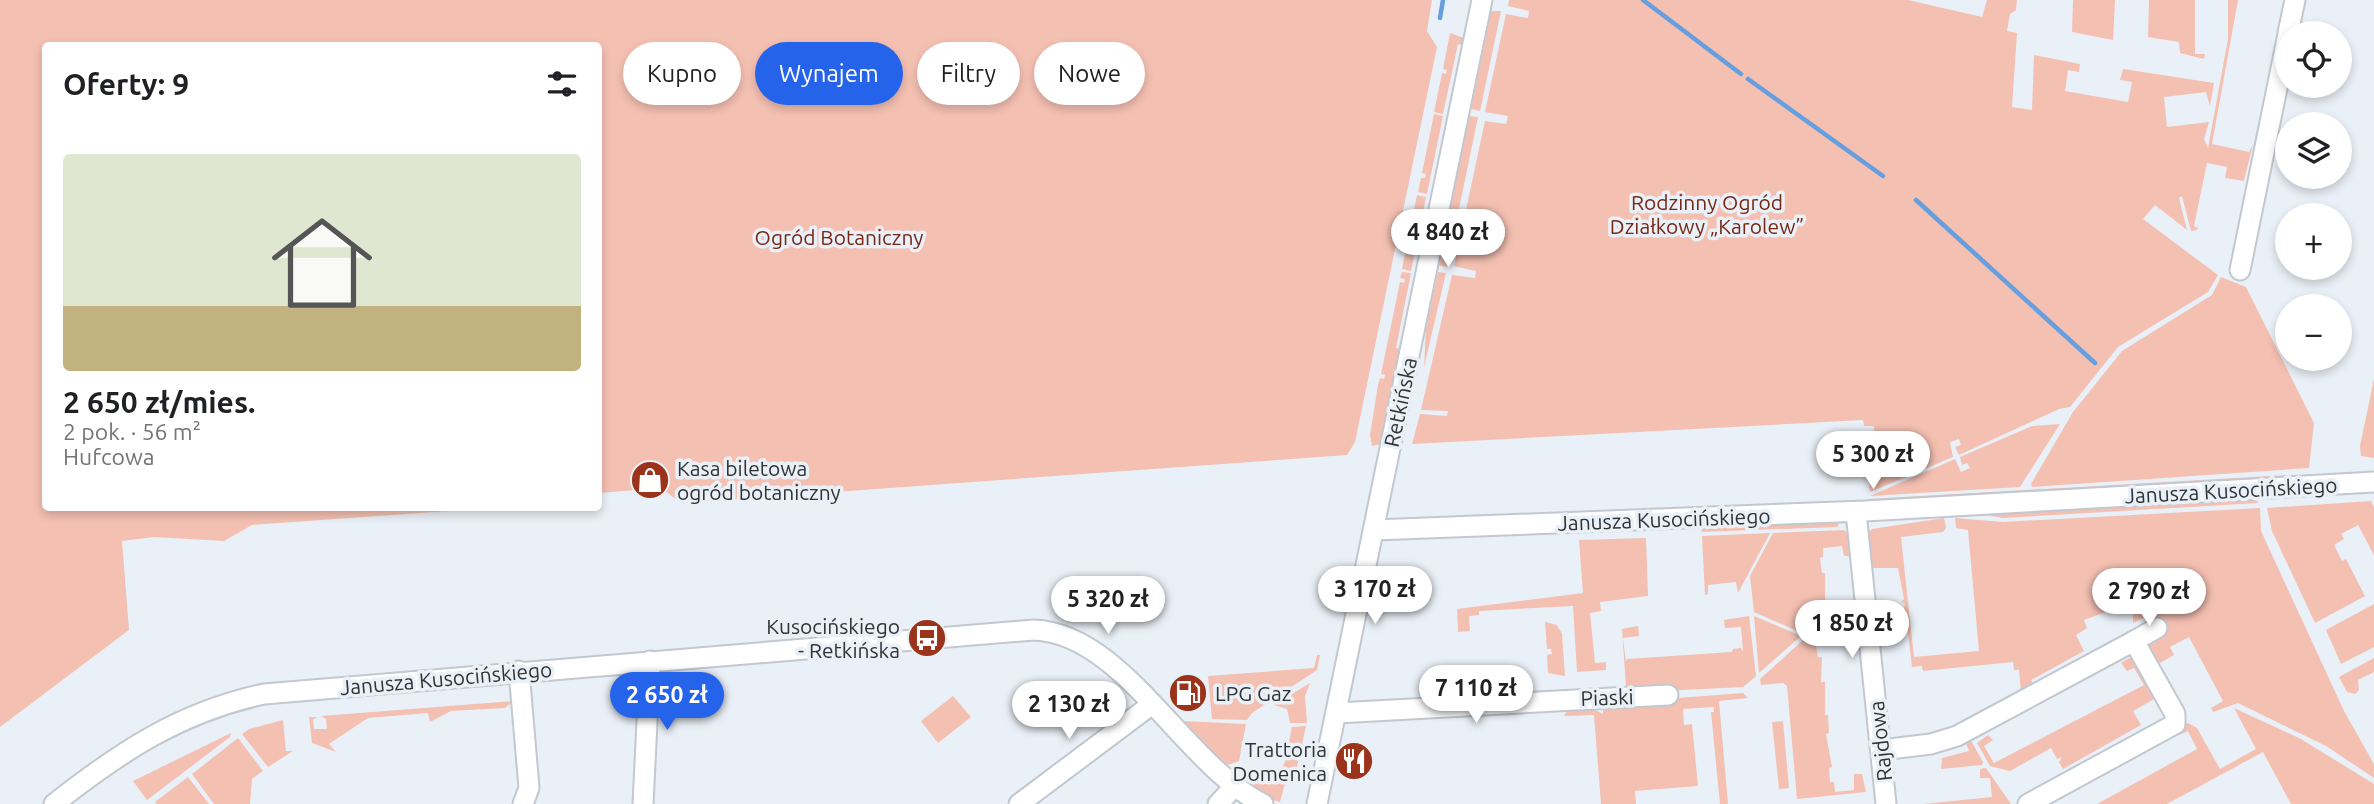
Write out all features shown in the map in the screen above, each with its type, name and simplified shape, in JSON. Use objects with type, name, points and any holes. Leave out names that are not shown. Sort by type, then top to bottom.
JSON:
[{"type":"street","name":"Retkińska","points":[[1317,804],[1482,0]]},
{"type":"street","points":[[2291,21],[2295,0]]},
{"type":"street","points":[[2240,270],[2275,98]]},
{"type":"street","name":"Janusza Kusocińskiego","points":[[1374,530],[1856,512],[2374,482]]},
{"type":"street","name":"Rajdowa","points":[[1856,512],[1886,804]]},
{"type":"street","points":[[1881,750],[1931,744],[1957,736],[2157,628]]},
{"type":"street","name":"Janusza Kusocińskiego","points":[[54,804],[158,731],[239,699],[289,691],[519,671],[1040,630],[1069,637],[1089,647],[1234,786],[1264,804]]},
{"type":"street","points":[[2028,804],[2176,722],[2175,713],[2134,641]]},
{"type":"street","points":[[643,804],[650,661]]},
{"type":"street","points":[[519,671],[529,788],[523,804]]},
{"type":"street","name":"Piaski","points":[[1337,713],[1668,695]]},
{"type":"street","points":[[1019,804],[1151,705]]},
{"type":"street","points":[[1218,804],[1234,786]]},
{"type":"green space","name":"Ogród Botaniczny","points":[[0,0],[1432,0],[1427,31],[1437,47],[1355,442],[1347,455],[681,503],[661,488],[602,493],[602,42],[42,42],[42,511],[450,511],[252,525],[224,541],[154,537],[122,541],[129,630],[0,727]]},
{"type":"green space","name":"Rodzinny Ogród Działkowy „Karolew”","points":[[1509,0],[1908,0],[1982,17],[1987,0],[2017,0],[2016,10],[2010,14],[2007,31],[2017,33],[2012,107],[2032,110],[2034,55],[2080,64],[2079,72],[2068,70],[2065,91],[2128,102],[2132,82],[2120,80],[2123,69],[2214,83],[2210,106],[2206,92],[2164,97],[2167,127],[2209,122],[2204,139],[2208,148],[2228,39],[2228,0],[2238,0],[2212,144],[2249,152],[2253,144],[2244,181],[2225,178],[2227,167],[2207,163],[2194,226],[2197,230],[2191,231],[2182,196],[2179,198],[2187,230],[2155,205],[2143,219],[2218,275],[2208,292],[2118,347],[2070,407],[2059,409],[1959,455],[1955,447],[1961,445],[1959,439],[1950,442],[1953,457],[1870,492],[1869,486],[1878,481],[1874,426],[1864,426],[1863,420],[1412,444],[1420,414],[1447,416],[1448,411],[1421,410],[1452,275],[1475,278],[1476,271],[1454,266],[1485,121],[1506,124],[1508,116],[1485,112],[1506,14],[1528,18],[1529,11],[1508,6]]},
{"type":"green space","points":[[2073,0],[2115,0],[2113,40],[2072,32]]},
{"type":"green space","points":[[2149,0],[2195,0],[2195,54],[2205,54],[2204,59],[2180,53],[2179,42],[2148,37]]},
{"type":"green space","points":[[1491,11],[1501,11],[1480,111],[1471,109]]},
{"type":"green space","points":[[1450,33],[1464,38],[1462,45],[1458,44],[1443,114],[1434,112],[1442,73],[1446,74],[1447,70],[1443,69]]},
{"type":"green space","points":[[1434,114],[1443,116],[1427,194],[1418,192],[1421,178],[1425,178],[1426,174],[1422,173]]},
{"type":"green space","points":[[1469,116],[1478,117],[1447,267],[1439,265]]},
{"type":"green space","points":[[1417,195],[1426,197],[1411,271],[1402,269]]},
{"type":"green space","points":[[1402,272],[1411,273],[1396,348],[1400,349],[1381,444],[1372,446],[1370,435],[1378,385],[1380,378],[1384,379],[1385,375],[1381,374],[1400,282],[1404,283],[1405,279],[1400,278]]},
{"type":"green space","points":[[1438,272],[1446,273],[1424,367],[1426,328]]},
{"type":"green space","points":[[2221,277],[2246,287],[2275,345],[2275,371],[2288,371],[2314,423],[2309,468],[2032,487],[2031,484],[2073,412],[2122,351],[2212,295]]},
{"type":"green space","points":[[2374,379],[2374,458],[2361,456],[2360,446]]},
{"type":"green space","points":[[2060,424],[2020,487],[1870,496],[1955,459],[1961,472],[1970,468],[1967,463],[1962,465],[1960,457],[2032,426]]},
{"type":"green space","points":[[2290,475],[2250,481],[1873,503],[1869,499]]},
{"type":"green space","points":[[2254,496],[2258,503],[2003,518],[1969,512]]},
{"type":"green space","points":[[2371,501],[2374,507],[2374,555],[2358,525],[2341,534],[2344,539],[2334,545],[2342,561],[2346,559],[2365,596],[2315,623],[2272,531],[2267,508]]},
{"type":"green space","points":[[2260,508],[2261,531],[2344,711],[2374,764],[2374,778],[2326,746],[2238,703],[2213,712],[2211,708],[2223,701],[2189,637],[2170,647],[2174,655],[2158,664],[2148,645],[2157,622],[2151,614],[2133,623],[2133,602],[2084,620],[2087,628],[2076,635],[2084,651],[2031,680],[2035,689],[2021,692],[2019,670],[2014,670],[2013,662],[1923,671],[1922,666],[1912,667],[1907,625],[1903,625],[1906,622],[1906,615],[1903,615],[1905,603],[1901,602],[1904,599],[1898,568],[1871,568],[1866,535],[1872,529],[1944,518],[1946,528],[1943,532],[1901,537],[1914,657],[1979,651],[1968,530],[1956,528],[1955,518],[2003,522]]},
{"type":"green space","points":[[1839,519],[1838,527],[1701,532],[1703,525]]},
{"type":"green space","points":[[1844,530],[1847,533],[1849,556],[1844,556],[1842,546],[1823,548],[1823,557],[1820,558],[1822,573],[1825,573],[1825,606],[1828,607],[1829,616],[1826,620],[1814,622],[1804,634],[1754,612],[1750,576],[1773,533]]},
{"type":"green space","points":[[1770,533],[1738,593],[1736,582],[1708,585],[1708,594],[1705,595],[1702,536]]},
{"type":"green space","points":[[1646,538],[1648,596],[1600,602],[1601,611],[1590,613],[1595,663],[1606,662],[1606,670],[1577,672],[1573,606],[1479,611],[1479,615],[1469,616],[1470,631],[1458,632],[1457,609],[1583,593],[1579,540]]},
{"type":"green space","points":[[2374,604],[2374,647],[2341,664],[2326,630]]},
{"type":"green space","points":[[1749,616],[1756,676],[1743,687],[1663,691],[1626,686],[1622,629],[1638,626],[1639,636],[1623,638],[1626,662],[1627,659],[1732,652],[1733,649],[1741,648],[1743,651],[1741,627],[1725,628],[1724,620]]},
{"type":"green space","points":[[1754,616],[1801,636],[1759,673]]},
{"type":"green space","points":[[1545,622],[1557,625],[1562,634],[1565,676],[1548,673],[1547,655],[1552,654],[1551,649],[1547,649]]},
{"type":"green space","points":[[1827,630],[1828,633],[1814,635],[1818,657],[1822,657],[1821,682],[1825,682],[1825,715],[1828,715],[1829,733],[1826,734],[1832,767],[1829,768],[1830,782],[1834,782],[1835,792],[1854,790],[1854,774],[1862,774],[1866,792],[1797,799],[1787,686],[1783,683],[1761,685],[1760,679],[1813,631]]},
{"type":"green space","points":[[1317,655],[1320,655],[1317,670],[1252,713],[1247,720],[1212,719],[1208,676],[1314,668]]},
{"type":"green space","points":[[2134,655],[2156,698],[2133,711],[2141,725],[2063,769],[2059,762],[2062,757],[2057,759],[2051,748],[2010,771],[1990,766],[1977,743],[1988,735],[1993,740],[1984,746],[1994,763],[2144,685],[2134,668],[2127,671],[2121,663]]},
{"type":"green space","points":[[2374,658],[2374,672],[2358,680],[2359,690],[2355,694],[2347,692],[2339,677]]},
{"type":"green space","points":[[1459,668],[1460,690],[1433,691],[1435,672]]},
{"type":"green space","points":[[1310,683],[1305,696],[1307,723],[1290,723],[1287,709],[1274,705]]},
{"type":"green space","points":[[1743,693],[1748,698],[1719,701],[1728,804],[1720,804],[1711,712],[1714,712],[1714,707],[1683,709],[1684,725],[1692,724],[1698,786],[1635,791],[1636,804],[1601,804],[1594,715],[1564,716],[1567,711],[1593,709],[1603,714],[1603,708],[1662,704],[1665,699]]},
{"type":"green space","points":[[953,696],[971,717],[938,743],[921,721]]},
{"type":"green space","points":[[514,701],[505,708],[451,711],[430,722],[428,713],[368,718],[329,744],[336,752],[312,743],[309,717],[317,717],[313,720],[314,729],[327,729],[326,719],[321,716]]},
{"type":"green space","points":[[2234,708],[2301,739],[2374,784],[2374,804],[2291,804],[2263,752],[2167,804],[2097,804],[2197,749],[2188,731],[2179,735],[2176,730],[2188,723],[2197,728],[2220,769],[2256,749]]},
{"type":"green space","points":[[283,720],[286,751],[293,751],[268,767],[242,734],[249,729]]},
{"type":"green space","points":[[1183,721],[1246,724],[1239,761],[1222,767],[1191,736],[1193,732]]},
{"type":"green space","points":[[1783,721],[1789,788],[1779,789],[1772,722]]},
{"type":"green space","points":[[1306,726],[1297,767],[1284,787],[1280,802],[1272,800],[1243,780],[1246,776],[1268,780],[1278,776],[1285,762],[1292,727]]},
{"type":"green space","points":[[231,733],[230,737],[147,800],[133,781]]},
{"type":"green space","points":[[238,738],[263,771],[252,779],[250,804],[214,804],[192,774]]},
{"type":"green space","points":[[1970,739],[1983,762],[1982,765],[1941,769],[1942,758],[1969,751],[1965,741]]},
{"type":"green space","points":[[1986,768],[2011,804],[1923,804],[1992,797],[1990,778],[1980,778],[1980,769]]},
{"type":"green space","points":[[188,777],[209,804],[155,802]]},
{"type":"waterway","points":[[1440,18],[1443,0]]},
{"type":"waterway","points":[[1643,0],[1741,74]]},
{"type":"waterway","points":[[1748,79],[1883,176]]},
{"type":"waterway","points":[[1916,200],[2095,363]]},
{"type":"place","name":"Kasa biletowa ogród botaniczny","points":[[650,480]]},
{"type":"place","name":"Kusocińskiego - Retkińska","points":[[927,638]]},
{"type":"place","name":"LPG Gaz","points":[[1188,693]]},
{"type":"place","name":"Trattoria Domenica","points":[[1354,761]]}]
